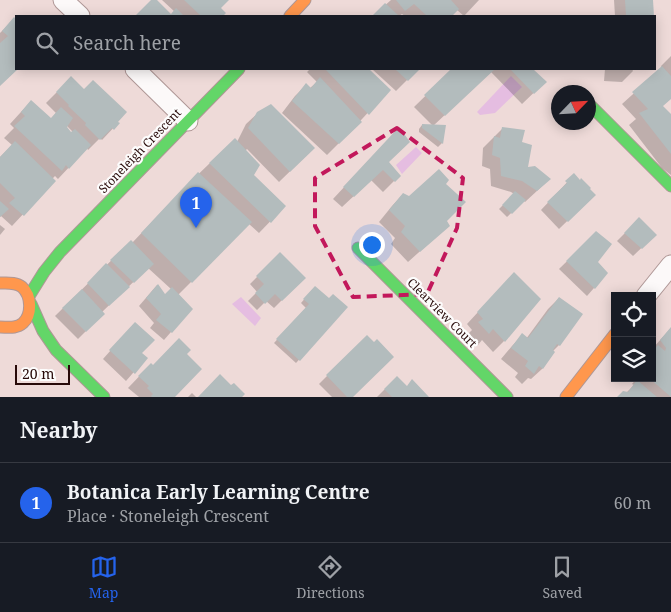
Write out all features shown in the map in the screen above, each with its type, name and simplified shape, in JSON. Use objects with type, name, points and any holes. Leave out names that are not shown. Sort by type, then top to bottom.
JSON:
[{"type":"street","points":[[64,0],[79,15]]},
{"type":"street","points":[[291,15],[305,0]]},
{"type":"street","points":[[136,70],[188,121]]},
{"type":"street","name":"Stoneleigh Crescent","points":[[6,328],[20,325],[27,319],[30,312],[30,300],[44,272],[60,252],[238,70]]},
{"type":"street","points":[[596,111],[671,186]]},
{"type":"street","name":"Clearview Court","points":[[358,248],[507,397]]},
{"type":"street","name":"Stoneleigh Crescent","points":[[2,282],[29,274],[60,252]]},
{"type":"street","points":[[649,292],[671,265]]},
{"type":"street","name":"Stoneleigh Crescent","points":[[2,282],[17,284],[24,288],[30,300]]},
{"type":"street","points":[[30,300],[43,331],[56,350],[104,397]]},
{"type":"street","points":[[6,328],[32,335],[56,350]]},
{"type":"street","points":[[566,397],[613,337]]},
{"type":"highlighted area","points":[[397,128],[463,178],[457,228],[427,294],[353,297],[315,226],[315,178]]},
{"type":"shaded area","points":[[511,76],[522,87],[495,113],[480,115],[477,112]]},
{"type":"shaded area","points":[[416,147],[422,153],[402,174],[396,165]]},
{"type":"shaded area","points":[[241,297],[261,318],[255,326],[232,304]]},
{"type":"building","points":[[151,0],[157,0],[171,14],[176,8],[183,15],[136,15]]},
{"type":"building","points":[[184,0],[229,0],[221,8],[226,13],[224,15],[200,15]]},
{"type":"building","points":[[396,0],[451,0],[459,9],[453,15],[426,15],[414,4],[405,11]]},
{"type":"building","points":[[625,0],[653,0],[654,15],[626,15]]},
{"type":"building","points":[[385,3],[398,15],[373,15]]},
{"type":"building","points":[[14,17],[15,70],[17,70],[0,86],[0,43],[8,36],[2,31]]},
{"type":"building","points":[[662,66],[671,76],[671,99],[663,106],[671,114],[671,154],[639,113],[648,109],[632,92]]},
{"type":"building","points":[[326,70],[370,70],[391,90],[369,115]]},
{"type":"building","points":[[396,70],[419,70],[408,81]]},
{"type":"building","points":[[450,70],[494,70],[445,116],[424,95]]},
{"type":"building","points":[[511,70],[534,70],[547,82],[534,94]]},
{"type":"building","points":[[71,76],[84,89],[93,80],[127,112],[114,130],[112,128],[100,140],[56,92]]},
{"type":"building","points":[[320,77],[362,122],[339,144],[292,101],[306,83],[311,88]]},
{"type":"building","points":[[31,100],[51,118],[61,107],[73,118],[67,127],[71,132],[75,129],[91,145],[69,169],[66,165],[62,171],[14,126],[25,116],[21,112]]},
{"type":"building","points":[[271,104],[315,148],[290,172],[248,128],[257,112]]},
{"type":"building","points":[[422,124],[446,125],[443,144],[422,128]]},
{"type":"building","points":[[399,127],[410,142],[389,162],[401,176],[395,182],[383,170],[354,197],[343,187]]},
{"type":"building","points":[[502,127],[525,130],[522,142],[532,145],[528,167],[535,166],[551,179],[537,191],[522,181],[501,176],[500,158],[492,155],[494,136],[500,138]]},
{"type":"building","points":[[235,138],[260,165],[254,175],[286,206],[271,223],[209,163]]},
{"type":"building","points":[[15,141],[56,181],[24,216],[9,203],[15,198],[0,183],[0,157]]},
{"type":"building","points":[[439,169],[449,180],[446,184],[466,202],[447,221],[450,226],[420,252],[401,232],[405,226],[389,210],[403,193],[409,196]]},
{"type":"building","points":[[198,172],[252,222],[192,283],[141,233]]},
{"type":"building","points":[[574,173],[596,195],[568,222],[547,202],[567,183],[565,181]]},
{"type":"building","points":[[515,191],[526,200],[512,214],[502,205]]},
{"type":"building","points":[[0,201],[9,209],[0,217]]},
{"type":"building","points":[[639,217],[657,235],[642,249],[624,233]]},
{"type":"building","points":[[596,231],[612,244],[598,262],[608,273],[595,289],[566,261]]},
{"type":"building","points":[[131,240],[154,264],[134,283],[110,260]]},
{"type":"building","points":[[280,252],[306,278],[282,301],[275,294],[265,304],[255,293],[264,284],[256,276]]},
{"type":"building","points":[[106,263],[130,287],[109,306],[87,283]]},
{"type":"building","points":[[514,272],[541,299],[505,342],[493,329],[489,334],[478,322],[483,319],[477,312]]},
{"type":"building","points":[[158,284],[165,294],[172,287],[193,309],[172,333],[156,320],[161,314],[146,298]]},
{"type":"building","points":[[315,286],[329,298],[333,294],[348,307],[300,361],[276,339],[309,304],[303,299]]},
{"type":"building","points":[[82,289],[105,314],[86,332],[62,308]]},
{"type":"building","points":[[559,297],[583,314],[560,346],[557,344],[553,350],[555,352],[543,369],[539,366],[534,374],[525,366],[528,361],[511,348],[522,333],[528,338]]},
{"type":"building","points":[[135,322],[155,340],[142,353],[148,358],[135,374],[109,350]]},
{"type":"building","points":[[671,327],[671,397],[654,382],[656,382],[656,347],[658,345],[665,351],[666,348],[660,340]]},
{"type":"building","points":[[367,335],[374,342],[377,339],[394,357],[353,397],[347,397],[326,375]]},
{"type":"building","points":[[179,338],[191,350],[187,354],[202,369],[175,397],[152,397],[153,394],[147,388],[149,386],[138,376],[151,363],[153,365]]},
{"type":"building","points":[[220,374],[231,385],[234,383],[245,394],[242,397],[198,397]]},
{"type":"building","points":[[397,376],[407,386],[412,379],[429,397],[392,397],[384,389]]},
{"type":"building","points":[[636,382],[639,382],[657,397],[617,397],[623,391],[628,392]]},
{"type":"traffic: fast","points":[[29,296],[44,272],[60,252],[238,70]]},
{"type":"traffic: fast","points":[[596,111],[671,186]]},
{"type":"traffic: fast","points":[[358,248],[507,397]]},
{"type":"traffic: fast","points":[[31,304],[43,331],[56,350],[104,397]]},
{"type":"traffic: slow","points":[[291,15],[305,0]]},
{"type":"traffic: slow","points":[[0,283],[20,285],[28,295],[30,305],[28,315],[23,323],[15,327],[0,327]]},
{"type":"traffic: slow","points":[[566,397],[613,337]]},
{"type":"place","name":"Botanica Early Learning Centre","points":[[196,228]]}]
